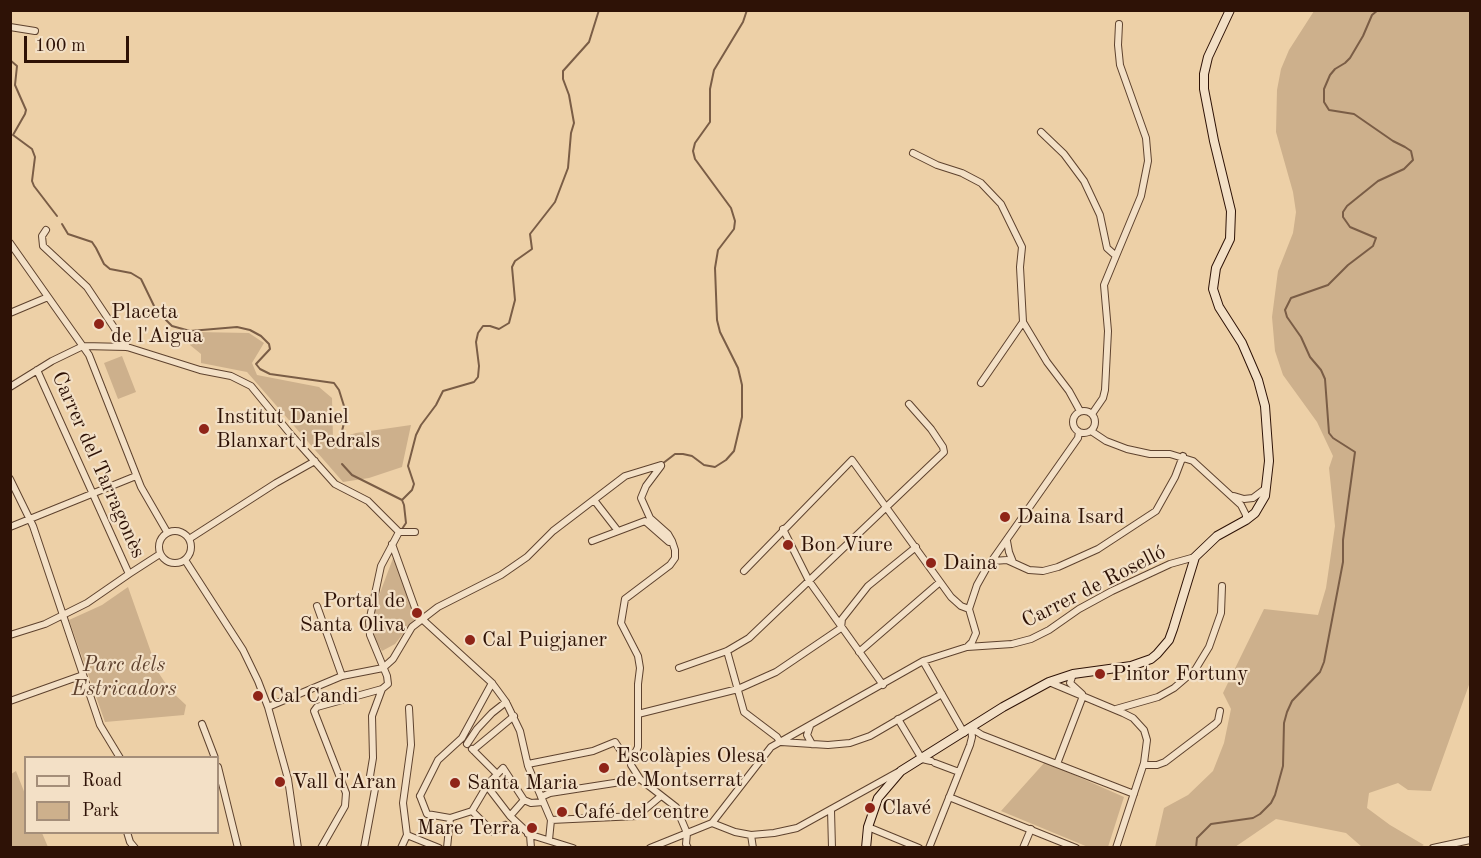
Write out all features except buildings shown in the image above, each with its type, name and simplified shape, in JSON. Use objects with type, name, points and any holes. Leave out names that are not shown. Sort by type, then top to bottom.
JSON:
[{"type":"street","points":[[650,848],[712,823],[735,832],[751,835],[797,828],[922,759],[1003,707],[1049,682],[1073,674],[1131,666],[1151,659],[1163,647],[1173,629],[1195,557],[1217,536],[1246,520],[1261,506],[1268,487],[1268,436],[1265,406],[1258,380],[1242,342],[1219,307],[1214,289],[1216,268],[1230,238],[1232,211],[1214,141],[1204,89],[1204,74],[1208,57],[1230,10]]},
{"type":"street","points":[[1092,414],[1103,398],[1105,390],[1108,330],[1104,285],[1141,196],[1148,161],[1146,138],[1120,66],[1119,24]]},
{"type":"street","points":[[10,27],[35,31]]},
{"type":"street","points":[[1041,132],[1064,154],[1084,181],[1100,215],[1107,248],[1116,256]]},
{"type":"street","points":[[913,153],[981,183],[1001,204],[1022,247],[1020,267],[1023,322],[1080,411]]},
{"type":"street","points":[[46,230],[42,236],[43,246],[87,287],[127,347]]},
{"type":"street","points":[[10,243],[89,356],[136,476],[167,532]]},
{"type":"street","points":[[10,313],[48,297]]},
{"type":"street","points":[[981,383],[1023,322]]},
{"type":"street","points":[[10,387],[72,350],[83,346],[127,347],[200,370],[231,376],[251,386],[335,484],[368,501],[399,532],[415,532]]},
{"type":"street","name":"Carrer del Tarragonès","points":[[37,370],[129,574]]},
{"type":"street","points":[[679,668],[727,651],[749,638],[944,452],[931,429],[909,404]]},
{"type":"street","points":[[990,645],[976,633],[969,609],[977,585],[1078,438],[1079,432],[1073,423],[1074,416],[1080,411],[1092,414],[1095,421],[1091,431],[1079,432]]},
{"type":"street","points":[[1091,431],[1106,441],[1138,452],[1183,456],[1200,466],[1231,495],[1245,510],[1246,520]]},
{"type":"street","points":[[993,561],[1003,559],[1029,570],[1050,570],[1089,554],[1148,518],[1160,506],[1183,456]]},
{"type":"street","points":[[744,571],[852,460],[955,602],[969,609]]},
{"type":"street","points":[[189,538],[315,461]]},
{"type":"street","points":[[268,707],[342,676],[383,668],[393,659],[412,627],[438,608],[501,574],[527,557],[553,531],[625,476],[661,465],[646,486],[641,498],[650,518],[668,534],[672,541],[675,558],[670,565],[632,592],[625,599],[622,609],[621,623],[638,656],[640,668],[638,747],[631,765],[640,780],[676,807],[687,833],[688,848]]},
{"type":"street","points":[[10,527],[136,476]]},
{"type":"street","points":[[10,479],[30,519],[100,725],[119,756]]},
{"type":"street","points":[[1231,495],[1244,499],[1253,498],[1268,487]]},
{"type":"street","points":[[594,500],[618,531]]},
{"type":"street","points":[[592,541],[645,520],[669,542],[672,541]]},
{"type":"street","points":[[783,529],[809,581],[883,685]]},
{"type":"street","points":[[178,530],[189,538],[191,548],[185,560],[173,563],[164,560],[160,554],[159,542],[167,532],[178,530]]},
{"type":"street","points":[[321,848],[345,806],[346,793],[314,711],[317,706],[382,689],[388,684],[369,635],[369,622],[381,566],[399,532]]},
{"type":"street","points":[[1008,540],[1009,552],[1015,564]]},
{"type":"street","points":[[392,544],[415,608],[423,619],[492,682],[514,716],[528,764],[551,820],[549,840]]},
{"type":"street","points":[[638,714],[738,689],[776,672],[841,628],[842,619],[867,586],[916,547]]},
{"type":"street","points":[[10,635],[63,615],[87,603],[160,554]]},
{"type":"street","name":"Carrer de Roselló","points":[[712,823],[771,747],[923,661],[967,647],[1012,644],[1031,639],[1078,609],[1112,591],[1170,564],[1195,557]]},
{"type":"street","points":[[185,560],[243,650],[258,681],[268,707],[288,779],[298,848]]},
{"type":"street","points":[[859,652],[940,582]]},
{"type":"street","points":[[1116,709],[1158,697],[1174,688],[1195,670],[1209,647],[1218,621],[1222,586]]},
{"type":"street","points":[[317,606],[342,676]]},
{"type":"street","points":[[967,647],[976,633]]},
{"type":"street","points":[[727,651],[746,714],[777,737],[780,742],[828,746],[850,743],[870,736],[942,694]]},
{"type":"street","points":[[923,661],[942,694],[972,737],[929,848]]},
{"type":"street","points":[[1073,674],[1070,683],[1085,697]]},
{"type":"street","points":[[10,701],[83,675]]},
{"type":"street","points":[[492,682],[462,738],[438,760],[421,789],[420,796],[426,814],[450,818],[472,811],[502,768],[524,800],[531,803],[542,800],[550,793],[640,780]]},
{"type":"street","points":[[1049,682],[1116,709],[1133,718],[1144,730],[1147,740],[1144,765],[1116,848]]},
{"type":"street","points":[[364,848],[375,792],[370,776],[373,758],[372,716],[382,689]]},
{"type":"street","points":[[1057,764],[1085,697]]},
{"type":"street","points":[[467,744],[477,729],[506,702]]},
{"type":"street","points":[[401,848],[407,836],[404,795],[411,745],[409,708]]},
{"type":"street","points":[[1144,765],[1157,765],[1165,762],[1215,724],[1220,711]]},
{"type":"street","points":[[473,750],[514,716]]},
{"type":"street","points":[[898,719],[922,759],[959,772]]},
{"type":"street","points":[[202,724],[214,756]]},
{"type":"street","points":[[812,725],[807,735],[812,744]]},
{"type":"street","points":[[968,731],[1134,794]]},
{"type":"street","points":[[462,738],[497,774]]},
{"type":"street","points":[[528,764],[593,751],[615,742],[623,754],[632,759]]},
{"type":"street","points":[[219,771],[238,848]]},
{"type":"street","points":[[866,848],[868,828],[878,798],[901,771]]},
{"type":"street","points":[[488,785],[511,818],[528,833],[573,848]]},
{"type":"street","points":[[863,791],[873,792],[878,798]]},
{"type":"street","points":[[404,795],[420,796]]},
{"type":"street","points":[[551,820],[637,816],[661,796]]},
{"type":"street","points":[[949,797],[1076,848]]},
{"type":"street","points":[[511,818],[524,800]]},
{"type":"street","points":[[831,810],[832,848]]},
{"type":"street","points":[[472,811],[493,832],[505,825]]},
{"type":"street","points":[[447,848],[450,818]]},
{"type":"street","points":[[868,828],[919,848]]},
{"type":"street","points":[[1023,848],[1031,829]]},
{"type":"street","points":[[528,833],[531,848]]},
{"type":"street","points":[[128,834],[130,842],[135,848]]},
{"type":"street","points":[[751,835],[753,848]]},
{"type":"street","points":[[407,836],[438,848]]},
{"type":"street","points":[[1433,848],[1470,840]]},
{"type":"green space","points":[[1314,11],[1470,11],[1470,682],[1431,791],[1408,790],[1398,783],[1369,793],[1367,808],[1424,845],[1418,848],[1362,847],[1346,833],[1276,819],[1235,847],[1155,847],[1164,808],[1188,795],[1213,771],[1224,743],[1231,709],[1223,693],[1264,609],[1318,615],[1326,588],[1335,526],[1329,468],[1333,456],[1317,422],[1283,375],[1275,351],[1272,317],[1278,271],[1293,233],[1296,212],[1293,192],[1276,132],[1277,90],[1281,69],[1289,50]]},
{"type":"green space","points":[[196,332],[249,333],[264,343],[252,363],[257,375],[319,387],[332,398],[333,440],[356,433],[411,425],[402,467],[369,478],[343,482],[247,372],[201,363],[201,354],[190,345]]},
{"type":"green space","points":[[122,356],[136,392],[118,399],[104,363]]},
{"type":"green space","points":[[395,553],[417,616],[395,644],[382,651],[369,622]]},
{"type":"green space","name":"Parc dels Estricadors","points":[[128,587],[158,672],[170,690],[186,705],[184,715],[105,722],[69,620],[102,605]]},
{"type":"green space","points":[[1045,762],[1124,797],[1108,847],[1088,847],[1001,811]]},
{"type":"green space","points":[[16,771],[24,791],[24,834],[42,834],[48,847],[11,847],[11,774]]},
{"type":"waterway","points":[[402,500],[412,490],[414,484],[408,466],[421,425],[443,391],[474,382],[478,377],[476,342],[483,326],[499,329],[509,323],[515,300],[512,267],[515,261],[532,249],[530,234],[555,202],[568,168],[574,123],[563,71],[589,42],[599,10]]},
{"type":"waterway","points":[[662,464],[675,454],[683,454],[692,456],[704,465],[715,467],[734,451],[742,417],[742,385],[738,368],[720,332],[717,320],[715,268],[718,250],[734,229],[735,221],[731,208],[695,159],[693,151],[695,143],[710,122],[710,89],[714,70],[743,22],[747,10]]},
{"type":"waterway","points":[[1196,848],[1197,838],[1211,824],[1253,818],[1271,803],[1283,766],[1284,723],[1287,712],[1292,701],[1320,672],[1324,662],[1343,562],[1343,540],[1355,452],[1329,433],[1325,379],[1310,357],[1285,310],[1291,298],[1328,285],[1348,265],[1373,246],[1376,238],[1350,227],[1343,217],[1343,212],[1347,206],[1378,181],[1404,169],[1413,160],[1411,151],[1405,147],[1354,114],[1329,110],[1324,102],[1324,89],[1330,75],[1350,58],[1372,15],[1378,10]]},
{"type":"waterway","points":[[10,60],[17,66],[15,85],[26,110],[13,135],[32,149],[35,157],[32,181],[57,216]]},
{"type":"waterway","points":[[62,224],[68,234],[92,242],[104,264],[110,269],[131,273],[141,279],[156,310],[172,326],[190,331],[237,327],[250,330],[269,344],[270,349],[256,364],[260,369],[270,374],[334,383],[344,406],[345,419],[341,435]]},
{"type":"waterway","points":[[342,464],[352,475],[402,500],[406,523],[402,529]]},
{"type":"place","name":"Placeta de l'Aigua","points":[[99,324]]},
{"type":"place","name":"Institut Daniel Blanxart i Pedrals","points":[[204,429]]},
{"type":"place","name":"Daina Isard","points":[[1005,517]]},
{"type":"place","name":"Bon Viure","points":[[788,545]]},
{"type":"place","name":"Daina","points":[[931,563]]},
{"type":"place","name":"Portal de Santa Oliva","points":[[417,613]]},
{"type":"place","name":"Cal Puigjaner","points":[[470,640]]},
{"type":"place","name":"Pintor Fortuny","points":[[1100,674]]},
{"type":"place","name":"Cal Candi","points":[[258,696]]},
{"type":"place","name":"Escolàpies Olesa de Montserrat","points":[[604,768]]},
{"type":"place","name":"Vall d'Aran","points":[[280,782]]},
{"type":"place","name":"Santa Maria","points":[[455,783]]},
{"type":"place","name":"Clavé","points":[[870,808]]},
{"type":"place","name":"Café del centre","points":[[562,812]]},
{"type":"place","name":"Mare Terra","points":[[532,828]]}]
